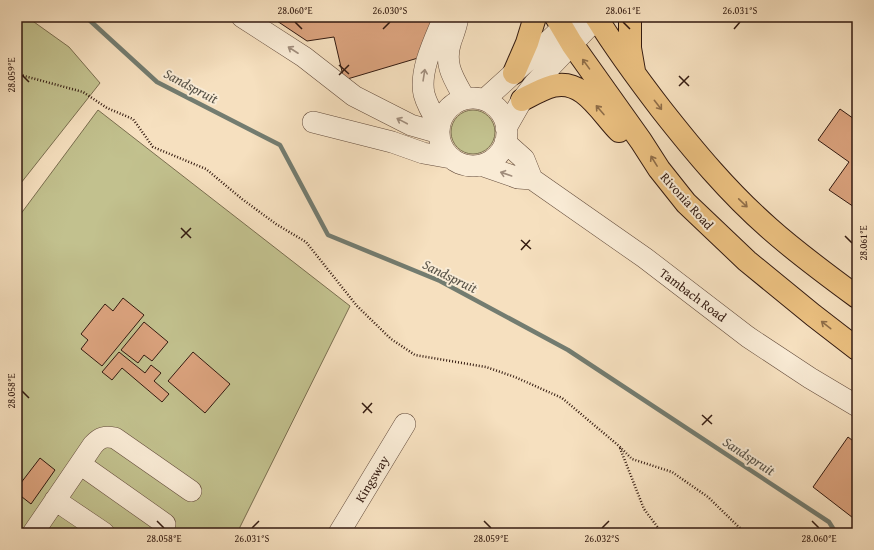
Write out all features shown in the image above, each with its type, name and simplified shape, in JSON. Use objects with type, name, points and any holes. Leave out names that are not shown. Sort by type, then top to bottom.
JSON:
[{"type":"main road","points":[[514,73],[527,43],[535,17]]},
{"type":"main road","points":[[597,17],[634,74],[690,147],[723,183],[768,228],[857,297]]},
{"type":"main road","points":[[630,17],[630,48],[634,74]]},
{"type":"main road","name":"Rivonia Road","points":[[566,27],[659,169],[686,203],[747,261],[857,349]]},
{"type":"main road","points":[[522,100],[541,90],[554,86],[571,86],[588,96],[620,133],[629,139],[641,141]]},
{"type":"street","points":[[242,17],[304,57],[354,96],[411,125],[439,131]]},
{"type":"street","points":[[444,17],[428,58],[423,82],[424,94],[439,131],[442,146],[451,158]]},
{"type":"street","points":[[458,17],[451,41],[448,59],[451,73],[474,99],[490,102],[503,116],[506,135],[524,159],[532,179]]},
{"type":"street","points":[[439,131],[442,117],[451,105],[474,99],[514,73],[566,27],[597,17]]},
{"type":"street","points":[[481,164],[496,156],[503,148],[506,135],[522,100],[535,83],[566,27]]},
{"type":"street","name":"Tambach Road","points":[[312,122],[392,142],[423,154],[451,158],[458,163],[465,165],[481,164],[518,178],[532,179],[645,258],[748,337],[810,378],[857,406]]},
{"type":"street","points":[[392,142],[439,131]]},
{"type":"street","name":"Kingsway","points":[[339,533],[405,424]]},
{"type":"street","points":[[33,533],[93,445],[100,438],[106,436],[115,438],[191,491]]},
{"type":"street","points":[[80,464],[165,524]]},
{"type":"street","points":[[55,500],[104,533]]},
{"type":"path","points":[[17,74],[83,92],[107,108],[133,119],[152,147],[206,169],[242,199],[276,224],[306,242],[357,306],[391,340],[415,355],[486,367],[515,377],[562,398],[619,446],[632,459],[672,472],[708,496],[745,533]]},
{"type":"path","points":[[619,446],[644,509],[662,533]]},
{"type":"shaded area","points":[[17,17],[27,17],[69,47],[100,83],[17,188]]},
{"type":"shaded area","points":[[98,110],[350,306],[237,533],[26,533],[17,526],[17,219]]},
{"type":"shaded area","points":[[473,110],[485,114],[491,120],[495,132],[491,144],[485,150],[473,154],[461,150],[455,144],[451,132],[455,120],[461,114]]},
{"type":"building","points":[[271,17],[434,17],[418,58],[344,80],[334,37],[307,41]]},
{"type":"building","points":[[840,109],[857,121],[857,209],[829,190],[849,162],[818,140]]},
{"type":"building","points":[[123,298],[144,315],[102,366],[81,349],[88,340],[81,334],[105,304],[113,311]]},
{"type":"building","points":[[144,322],[168,342],[152,361],[144,355],[138,363],[121,350]]},
{"type":"building","points":[[119,352],[145,373],[151,365],[161,373],[154,381],[169,394],[162,402],[122,368],[112,380],[102,372]]},
{"type":"building","points":[[193,352],[230,384],[205,413],[168,381]]},
{"type":"building","points":[[848,437],[857,444],[857,521],[813,487]]},
{"type":"building","points":[[40,458],[55,470],[31,504],[17,493],[17,488]]},
{"type":"waterway","name":"Sandspruit","points":[[86,17],[157,82],[280,145],[328,235],[440,281],[568,350],[829,522],[836,533]]}]
